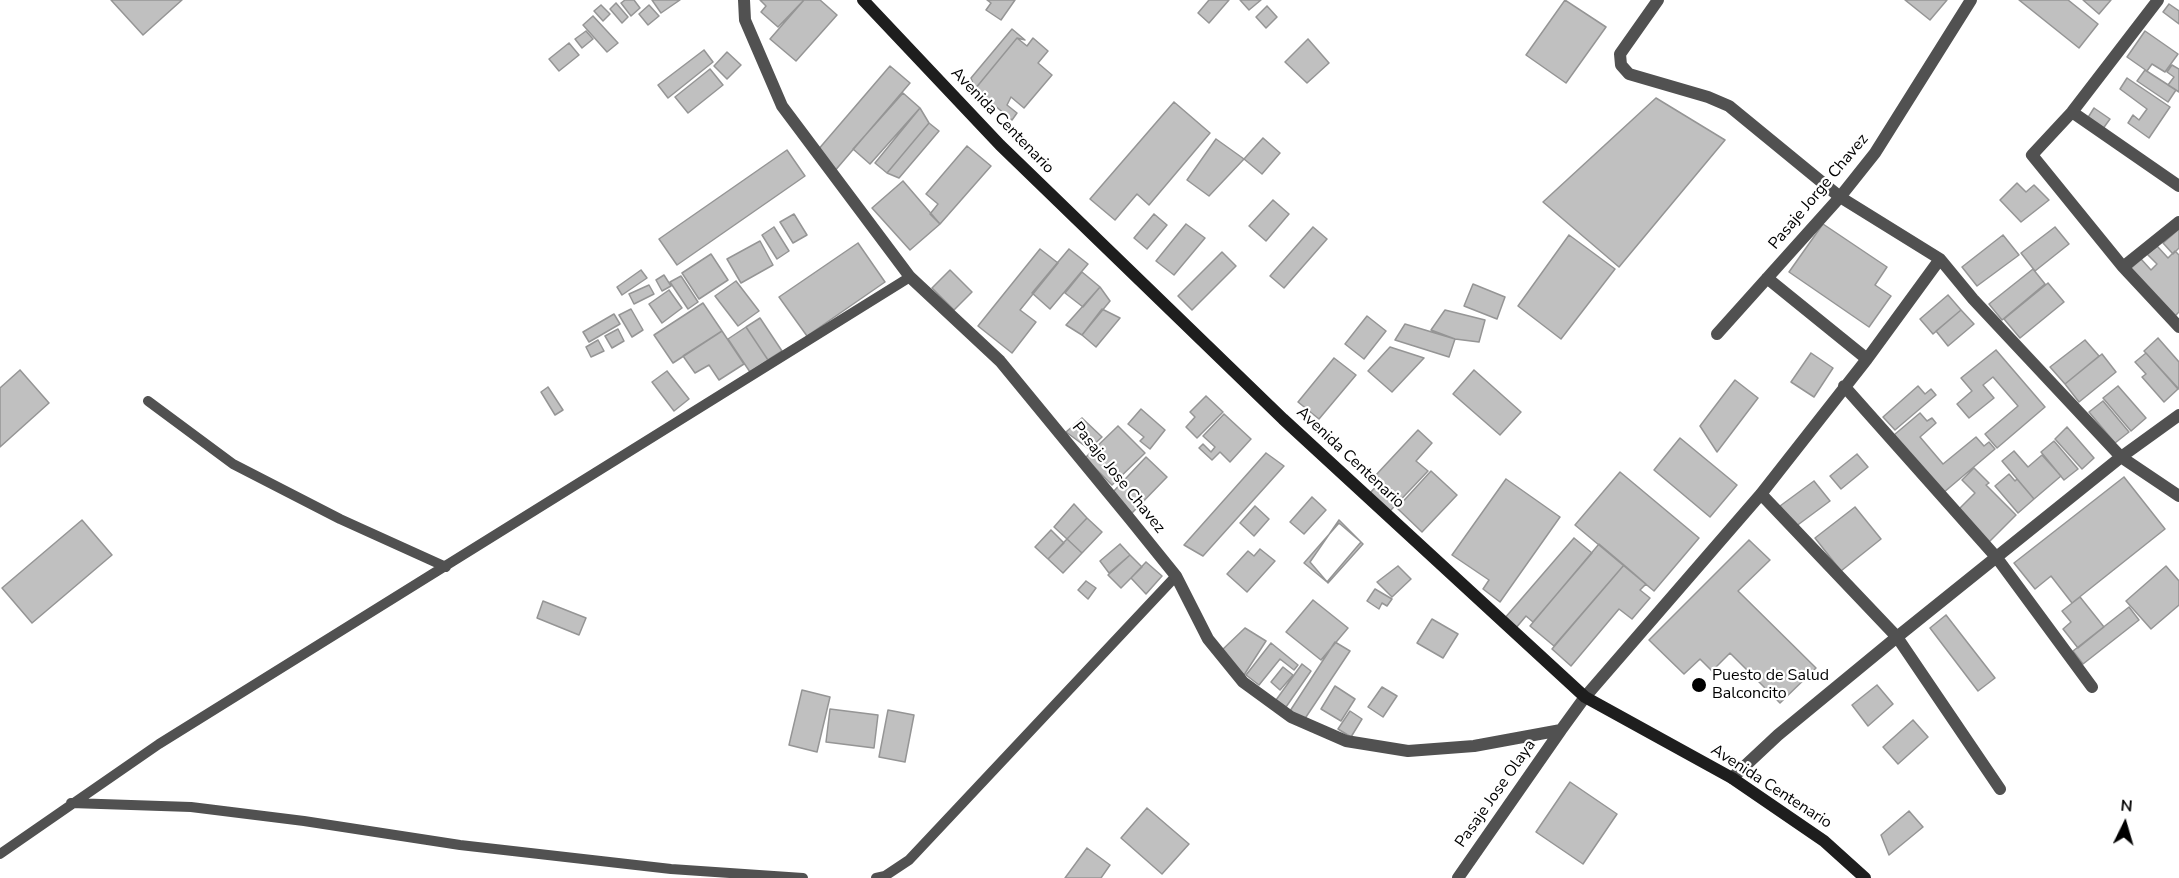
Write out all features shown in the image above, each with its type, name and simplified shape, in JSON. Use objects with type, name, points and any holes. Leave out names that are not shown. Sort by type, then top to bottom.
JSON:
[{"type":"main road","name":"Avenida Centenario","points":[[863,0],[1000,145],[1274,410],[1585,698],[1732,777],[1824,841],[1865,878]]},
{"type":"street","name":"Pasaje Jose Chavez","points":[[744,0],[746,21],[782,106],[909,277],[1000,361],[1176,576],[1208,639],[1243,682],[1291,717],[1346,741],[1408,751],[1474,746],[1561,730]]},
{"type":"street","points":[[1658,0],[1620,54],[1621,65],[1629,74],[1708,97],[1729,106],[1840,197],[1940,259],[1973,299],[2121,457],[2179,496]]},
{"type":"street","name":"Pasaje Jorge Chavez","points":[[1717,334],[1840,197],[1875,153],[1971,0]]},
{"type":"street","points":[[2158,0],[2072,112],[2032,155],[2123,267],[2179,327]]},
{"type":"street","points":[[2072,112],[2179,186]]},
{"type":"street","points":[[2123,267],[2179,222]]},
{"type":"street","points":[[1561,730],[1585,698],[1761,494],[1867,359],[1940,259]]},
{"type":"street","points":[[1767,278],[1867,359]]},
{"type":"street","points":[[1844,386],[1997,558],[2092,687]]},
{"type":"street","points":[[1732,777],[1778,735],[1897,637],[2121,457],[2179,415]]},
{"type":"street","points":[[1761,494],[1897,637],[2000,789]]},
{"type":"street","name":"Pasaje Jose Olaya","points":[[1458,878],[1561,730]]},
{"type":"lane","points":[[0,854],[159,744],[909,277]]},
{"type":"lane","points":[[148,401],[242,469],[340,519],[446,567]]},
{"type":"lane","points":[[876,878],[885,876],[909,860],[1176,576]]},
{"type":"lane","points":[[71,803],[191,807],[527,853],[671,869],[802,878]]},
{"type":"building","points":[[111,0],[182,0],[143,35]]},
{"type":"building","points":[[625,0],[634,0],[640,8],[631,16],[621,3]]},
{"type":"building","points":[[652,0],[680,0],[661,13]]},
{"type":"building","points":[[760,0],[804,0],[778,27],[761,12],[766,6]]},
{"type":"building","points":[[804,0],[820,0],[837,15],[796,61],[770,39]]},
{"type":"building","points":[[987,0],[1015,0],[1001,20],[986,10],[991,3]]},
{"type":"building","points":[[1209,0],[1229,0],[1209,23],[1198,13]]},
{"type":"building","points":[[1240,0],[1261,0],[1249,10]]},
{"type":"building","points":[[1565,0],[1606,27],[1566,83],[1526,55]]},
{"type":"building","points":[[1905,0],[1947,0],[1930,20]]},
{"type":"building","points":[[2019,0],[2068,0],[2098,24],[2079,48]]},
{"type":"building","points":[[2083,0],[2111,0],[2099,14]]},
{"type":"building","points":[[616,3],[628,17],[622,23],[610,9]]},
{"type":"building","points":[[2169,4],[2179,11],[2179,24],[2163,12]]},
{"type":"building","points":[[601,5],[610,14],[603,21],[594,11]]},
{"type":"building","points":[[649,5],[659,16],[648,25],[639,14]]},
{"type":"building","points":[[1267,6],[1277,17],[1266,28],[1256,17]]},
{"type":"building","points":[[593,16],[618,43],[607,52],[583,25]]},
{"type":"building","points":[[1012,29],[1025,40],[1017,38],[975,89],[971,78]]},
{"type":"building","points":[[586,31],[593,39],[582,48],[575,39]]},
{"type":"building","points":[[2145,31],[2178,54],[2165,72],[2152,64],[2147,71],[2127,57]]},
{"type":"building","points":[[1017,38],[1027,46],[1033,38],[1048,51],[1038,63],[1052,75],[1024,108],[1011,97],[1007,105],[1017,113],[1012,120],[975,89]]},
{"type":"building","points":[[1308,39],[1329,63],[1307,83],[1285,62]]},
{"type":"building","points":[[569,43],[579,55],[559,71],[549,59]]},
{"type":"building","points":[[704,50],[713,62],[668,98],[658,85]]},
{"type":"building","points":[[727,52],[741,65],[727,79],[714,66]]},
{"type":"building","points":[[2172,65],[2179,69],[2179,92],[2168,85],[2174,77],[2167,72]]},
{"type":"building","points":[[890,66],[910,83],[833,173],[817,151]]},
{"type":"building","points":[[710,69],[723,85],[688,113],[675,97]]},
{"type":"building","points":[[2145,70],[2176,90],[2168,102],[2137,81]]},
{"type":"building","points":[[2127,78],[2170,107],[2149,138],[2128,123],[2133,115],[2139,120],[2147,109],[2120,89]]},
{"type":"building","points":[[903,93],[920,108],[870,164],[853,149]]},
{"type":"building","points":[[1656,98],[1725,140],[1619,267],[1543,202]]},
{"type":"building","points":[[1174,102],[1210,133],[1149,205],[1137,194],[1115,220],[1090,199]]},
{"type":"building","points":[[920,108],[929,123],[887,173],[875,163]]},
{"type":"building","points":[[2094,108],[2110,119],[2102,130],[2087,119]]},
{"type":"building","points":[[929,123],[939,131],[899,178],[887,173]]},
{"type":"building","points":[[1263,138],[1280,153],[1262,174],[1244,159]]},
{"type":"building","points":[[1216,139],[1244,159],[1209,196],[1187,180]]},
{"type":"building","points":[[967,146],[991,166],[940,224],[930,214],[938,204],[926,194]]},
{"type":"building","points":[[787,150],[805,176],[677,265],[659,239]]},
{"type":"building","points":[[903,181],[940,224],[910,250],[872,208]]},
{"type":"building","points":[[2017,183],[2026,192],[2034,185],[2049,200],[2021,222],[2000,200]]},
{"type":"building","points":[[1273,200],[1289,214],[1266,241],[1249,226]]},
{"type":"building","points":[[794,214],[807,235],[793,243],[780,222]]},
{"type":"building","points":[[1154,214],[1167,225],[1147,249],[1134,238]]},
{"type":"building","points":[[1186,224],[1205,238],[1174,275],[1156,261]]},
{"type":"building","points":[[1823,224],[1887,267],[1875,285],[1891,296],[1869,327],[1789,272]]},
{"type":"building","points":[[774,227],[789,251],[777,259],[762,235]]},
{"type":"building","points":[[1313,227],[1327,239],[1284,288],[1270,276]]},
{"type":"building","points":[[2055,227],[2069,244],[2035,271],[2021,253]]},
{"type":"building","points":[[2179,229],[2179,248],[2173,254],[2163,243]]},
{"type":"building","points":[[1569,235],[1615,269],[1561,339],[1518,306]]},
{"type":"building","points":[[2003,235],[2019,255],[1977,286],[1962,267]]},
{"type":"building","points":[[760,241],[773,265],[741,283],[727,259]]},
{"type":"building","points":[[858,243],[885,282],[807,336],[779,297]]},
{"type":"building","points":[[2157,246],[2168,258],[2175,251],[2179,255],[2179,312],[2173,318],[2128,271],[2141,259],[2151,270],[2157,264],[2147,254]]},
{"type":"building","points":[[1040,249],[1058,263],[1020,310],[1036,322],[1012,353],[978,326]]},
{"type":"building","points":[[1069,249],[1088,264],[1050,309],[1032,293]]},
{"type":"building","points":[[1222,252],[1236,266],[1192,310],[1178,296]]},
{"type":"building","points":[[711,254],[728,280],[699,299],[682,273]]},
{"type":"building","points":[[2033,269],[2045,284],[2002,320],[1989,304]]},
{"type":"building","points":[[641,270],[647,278],[622,295],[617,287]]},
{"type":"building","points":[[950,270],[972,292],[954,310],[932,288]]},
{"type":"building","points":[[1082,272],[1100,287],[1083,307],[1065,293]]},
{"type":"building","points":[[664,275],[671,286],[662,291],[656,280]]},
{"type":"building","points":[[681,276],[698,302],[688,309],[670,282]]},
{"type":"building","points":[[736,281],[759,311],[738,326],[715,296]]},
{"type":"building","points":[[2048,283],[2064,302],[2020,338],[2004,319]]},
{"type":"building","points":[[1473,284],[1505,297],[1497,319],[1464,306]]},
{"type":"building","points":[[649,285],[654,294],[634,304],[629,294]]},
{"type":"building","points":[[1100,287],[1110,301],[1082,335],[1066,325]]},
{"type":"building","points":[[669,290],[682,308],[662,323],[649,304]]},
{"type":"building","points":[[1948,295],[1961,310],[1933,334],[1920,319]]},
{"type":"building","points":[[703,303],[722,331],[673,363],[654,335]]},
{"type":"building","points":[[631,309],[643,330],[632,337],[619,315]]},
{"type":"building","points":[[1102,309],[1120,318],[1096,347],[1082,335]]},
{"type":"building","points":[[1445,310],[1485,320],[1479,342],[1455,339],[1431,330]]},
{"type":"building","points":[[1961,310],[1974,324],[1948,346],[1936,331]]},
{"type":"building","points":[[614,314],[620,324],[589,342],[583,332]]},
{"type":"building","points":[[1367,316],[1386,331],[1364,359],[1345,344]]},
{"type":"building","points":[[760,318],[782,351],[768,360],[746,327]]},
{"type":"building","points":[[1405,324],[1455,339],[1449,357],[1395,340]]},
{"type":"building","points":[[746,327],[768,360],[750,372],[728,339]]},
{"type":"building","points":[[618,329],[624,341],[612,348],[605,336]]},
{"type":"building","points":[[722,331],[744,364],[719,380],[709,365],[695,373],[683,356]]},
{"type":"building","points":[[2158,338],[2179,362],[2179,389],[2144,351]]},
{"type":"building","points":[[598,340],[604,351],[591,357],[586,347]]},
{"type":"building","points":[[2085,340],[2099,356],[2065,384],[2050,367]]},
{"type":"building","points":[[1390,347],[1424,358],[1392,392],[1368,371]]},
{"type":"building","points":[[1996,350],[2045,407],[1997,448],[1985,434],[2018,406],[1993,377],[1983,385],[1994,398],[1969,418],[1957,404],[1972,391],[1961,378]]},
{"type":"building","points":[[1811,353],[1833,368],[1814,397],[1791,382]]},
{"type":"building","points":[[2146,353],[2178,389],[2164,402],[2142,377],[2146,374],[2135,362]]},
{"type":"building","points":[[2102,354],[2116,372],[2079,402],[2065,384]]},
{"type":"building","points":[[1334,358],[1356,375],[1319,419],[1298,402]]},
{"type":"building","points":[[20,370],[49,403],[0,447],[0,388]]},
{"type":"building","points":[[1474,370],[1521,412],[1500,435],[1453,394]]},
{"type":"building","points":[[667,371],[689,399],[674,411],[652,382]]},
{"type":"building","points":[[1735,380],[1758,398],[1717,452],[1700,426]]},
{"type":"building","points":[[1918,386],[1925,394],[1931,389],[1936,395],[1895,430],[1883,417]]},
{"type":"building","points":[[2118,386],[2146,418],[2131,431],[2103,398]]},
{"type":"building","points":[[548,387],[563,410],[555,415],[541,392]]},
{"type":"building","points":[[1206,396],[1223,412],[1197,438],[1186,427],[1195,417],[1190,412]]},
{"type":"building","points":[[2103,401],[2129,432],[2115,443],[2089,412]]},
{"type":"building","points":[[1141,409],[1165,430],[1150,449],[1140,441],[1144,437],[1128,424]]},
{"type":"building","points":[[1920,413],[1927,421],[1932,418],[1936,423],[1920,437],[1943,464],[1976,437],[1984,446],[1989,442],[1995,449],[1943,493],[1894,435]]},
{"type":"building","points":[[1224,414],[1251,439],[1230,462],[1220,452],[1212,460],[1199,448],[1203,444],[1211,452],[1215,447],[1203,436]]},
{"type":"building","points":[[1082,418],[1102,437],[1089,449],[1066,432]]},
{"type":"building","points":[[1118,426],[1145,453],[1112,485],[1085,458]]},
{"type":"building","points":[[2067,427],[2094,458],[2082,469],[2055,439]]},
{"type":"building","points":[[1418,430],[1432,443],[1416,461],[1428,471],[1390,511],[1370,493],[1381,481],[1375,476]]},
{"type":"building","points":[[1680,438],[1737,485],[1710,517],[1654,470]]},
{"type":"building","points":[[2054,441],[2078,469],[2064,480],[2041,452]]},
{"type":"building","points":[[2014,451],[2028,467],[2042,455],[2061,476],[2034,499],[2002,461]]},
{"type":"building","points":[[1266,453],[1284,466],[1203,556],[1184,545]]},
{"type":"building","points":[[1857,454],[1868,467],[1841,489],[1830,476]]},
{"type":"building","points":[[1146,457],[1167,477],[1132,513],[1112,493]]},
{"type":"building","points":[[1974,468],[1989,483],[1986,485],[2016,515],[1988,543],[1956,512],[1975,493],[1962,480]]},
{"type":"building","points":[[1431,471],[1457,495],[1422,532],[1397,508]]},
{"type":"building","points":[[1620,472],[1699,538],[1654,591],[1575,525]]},
{"type":"building","points":[[2009,474],[2015,481],[2017,479],[2034,499],[2018,513],[1995,486]]},
{"type":"building","points":[[2124,477],[2165,529],[2072,603],[2051,576],[2035,589],[2014,563]]},
{"type":"building","points":[[1506,479],[1560,517],[1500,602],[1483,589],[1489,580],[1452,555]]},
{"type":"building","points":[[1814,481],[1830,501],[1795,527],[1780,506]]},
{"type":"building","points":[[1312,497],[1326,510],[1304,534],[1290,522]]},
{"type":"building","points":[[1074,504],[1087,518],[1067,539],[1054,527]]},
{"type":"building","points":[[1255,506],[1269,519],[1254,536],[1240,523]]},
{"type":"building","points":[[1855,507],[1881,539],[1841,571],[1815,538]]},
{"type":"building","points":[[1087,518],[1102,532],[1082,553],[1067,539]]},
{"type":"building","points":[[82,520],[112,555],[32,623],[2,588]]},
{"type":"building","points":[[1339,520],[1363,544],[1328,583],[1310,562]]},
{"type":"building","points":[[1339,523],[1361,542],[1327,582],[1304,563]]},
{"type":"building","points":[[1051,530],[1064,543],[1048,559],[1035,547]]},
{"type":"building","points":[[1574,538],[1592,553],[1533,622],[1526,616],[1515,629],[1504,619]]},
{"type":"building","points":[[1067,539],[1082,553],[1063,573],[1048,559]]},
{"type":"building","points":[[1749,540],[1770,560],[1738,591],[1816,668],[1780,703],[1730,653],[1712,671],[1700,659],[1684,674],[1649,640]]},
{"type":"building","points":[[1120,544],[1130,555],[1109,573],[1100,561]]},
{"type":"building","points":[[1599,544],[1624,565],[1554,646],[1530,626]]},
{"type":"building","points":[[1260,549],[1275,561],[1247,592],[1227,574],[1248,551],[1254,556]]},
{"type":"building","points":[[1130,555],[1142,567],[1121,588],[1108,575]]},
{"type":"building","points":[[1146,562],[1162,576],[1146,594],[1131,578]]},
{"type":"building","points":[[1624,565],[1646,584],[1640,590],[1650,598],[1632,619],[1619,609],[1571,666],[1552,649]]},
{"type":"building","points":[[1398,566],[1411,579],[1392,597],[1377,582]]},
{"type":"building","points":[[2166,566],[2179,581],[2179,605],[2151,629],[2126,601]]},
{"type":"building","points":[[1086,581],[1096,588],[1088,599],[1078,590]]},
{"type":"building","points":[[1375,589],[1392,599],[1387,606],[1382,603],[1379,609],[1367,601]]},
{"type":"building","points":[[2080,597],[2104,627],[2078,648],[2063,629],[2071,622],[2062,611]]},
{"type":"building","points":[[1313,600],[1348,628],[1321,660],[1286,632]]},
{"type":"building","points":[[543,601],[586,618],[579,635],[537,618]]},
{"type":"building","points":[[2129,607],[2139,620],[2083,664],[2073,651]]},
{"type":"building","points":[[1946,615],[1995,678],[1978,691],[1930,628]]},
{"type":"building","points":[[1432,619],[1458,634],[1443,658],[1417,643]]},
{"type":"building","points":[[1245,628],[1266,641],[1244,675],[1221,651]]},
{"type":"building","points":[[1335,642],[1350,651],[1304,720],[1290,711]]},
{"type":"building","points":[[1271,643],[1298,665],[1294,670],[1280,659],[1259,685],[1246,675]]},
{"type":"building","points":[[1302,664],[1311,671],[1286,707],[1276,700]]},
{"type":"building","points":[[1283,667],[1293,675],[1280,690],[1271,682]]},
{"type":"building","points":[[1877,685],[1893,704],[1868,726],[1852,705]]},
{"type":"building","points":[[1335,686],[1355,699],[1341,721],[1321,709]]},
{"type":"building","points":[[1382,687],[1397,696],[1383,717],[1368,707]]},
{"type":"building","points":[[802,690],[830,697],[817,752],[789,745]]},
{"type":"building","points":[[830,709],[878,715],[874,748],[826,742]]},
{"type":"building","points":[[888,710],[914,715],[905,762],[879,757]]},
{"type":"building","points":[[1350,711],[1362,719],[1351,737],[1338,729]]},
{"type":"building","points":[[1913,720],[1928,737],[1898,764],[1883,747]]},
{"type":"building","points":[[1570,782],[1617,814],[1583,864],[1536,832]]},
{"type":"building","points":[[1147,808],[1189,844],[1162,874],[1121,838]]},
{"type":"building","points":[[1909,811],[1923,827],[1889,855],[1881,835]]},
{"type":"building","points":[[1087,848],[1110,865],[1101,878],[1065,878]]},
{"type":"place","name":"Puesto de Salud Balconcito","points":[[1699,685]]}]
